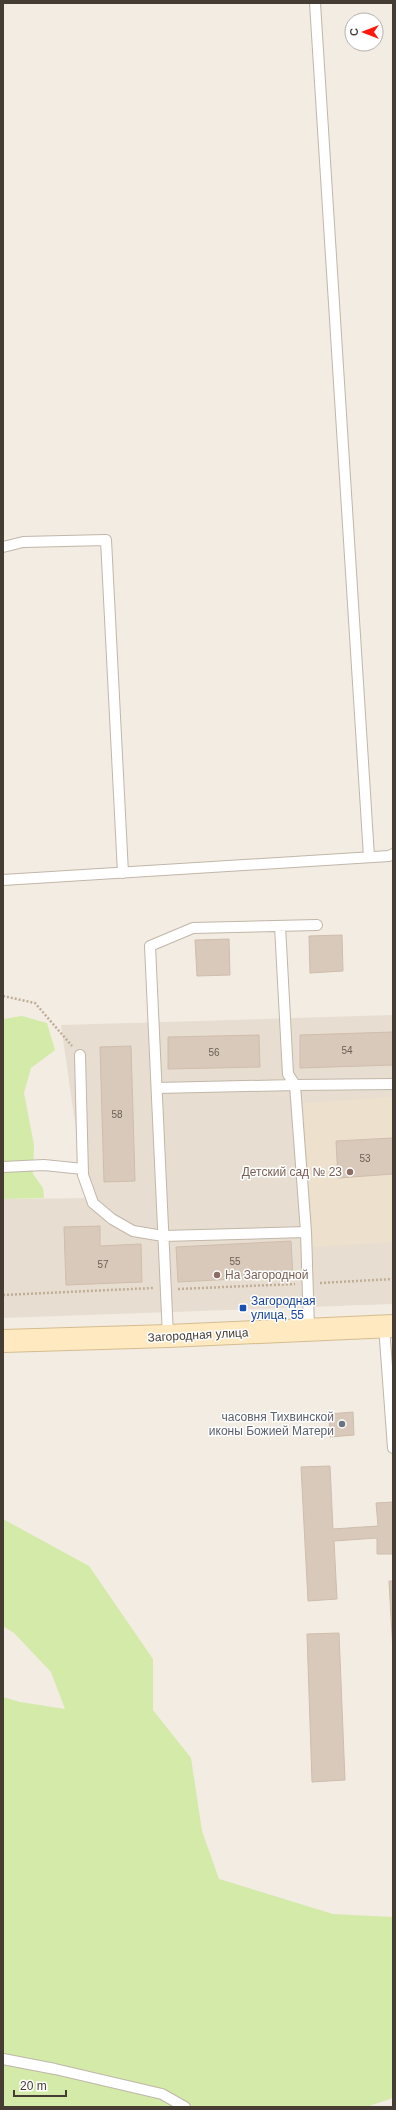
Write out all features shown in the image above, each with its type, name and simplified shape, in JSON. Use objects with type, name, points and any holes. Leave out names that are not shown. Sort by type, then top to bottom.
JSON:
[{"type":"main road","name":"Загородная улица","points":[[3,1341],[168,1336],[389,1326]]},
{"type":"lane","points":[[315,3],[368,857]]},
{"type":"lane","points":[[3,547],[23,542],[106,540],[123,873]]},
{"type":"lane","points":[[3,880],[368,857],[393,854]]},
{"type":"lane","points":[[168,1336],[150,946],[193,928],[317,925]]},
{"type":"lane","points":[[280,926],[288,1074],[295,1085],[306,1232],[309,1329]]},
{"type":"lane","points":[[80,1055],[83,1169],[93,1203],[112,1219],[133,1231],[163,1236],[306,1232]]},
{"type":"lane","points":[[157,1088],[393,1084]]},
{"type":"lane","points":[[3,1167],[44,1165],[83,1169]]},
{"type":"lane","points":[[389,1326],[393,1448]]},
{"type":"lane","points":[[3,2059],[55,2069],[162,2094],[185,2107]]},
{"type":"path","points":[[3,996],[35,1003],[80,1055]]},
{"type":"path","points":[[3,1295],[165,1287],[181,1290],[393,1279]]},
{"type":"shaded area","points":[[393,1015],[393,1304],[3,1318],[3,1199],[93,1198],[83,1179],[61,1025]]},
{"type":"shaded area","name":"Детский сад № 23","points":[[393,1097],[393,1242],[313,1247],[303,1103]]},
{"type":"green space","points":[[22,1016],[47,1023],[55,1050],[31,1068],[24,1093],[34,1145],[33,1174],[43,1188],[44,1198],[3,1199],[3,1019]]},
{"type":"green space","points":[[3,1519],[89,1566],[153,1659],[153,1710],[191,1758],[202,1831],[219,1879],[333,1914],[393,1917],[393,2098],[366,2107],[3,2107],[3,1697],[20,1702],[65,1709],[51,1672],[14,1633],[3,1626]]},
{"type":"building","points":[[342,935],[343,971],[310,973],[309,936]]},
{"type":"building","points":[[229,939],[230,975],[197,976],[195,940]]},
{"type":"building","points":[[393,1032],[393,1065],[300,1068],[300,1035]]},
{"type":"building","points":[[259,1035],[260,1067],[168,1069],[168,1037]]},
{"type":"building","points":[[131,1046],[135,1181],[104,1182],[100,1047]]},
{"type":"building","points":[[393,1138],[393,1174],[338,1178],[336,1141]]},
{"type":"building","points":[[100,1226],[100,1246],[141,1244],[142,1282],[66,1285],[64,1227]]},
{"type":"building","points":[[291,1241],[293,1276],[178,1282],[176,1247]]},
{"type":"building","name":"часовня Тихвинской иконы Божией Матери","points":[[353,1412],[354,1435],[330,1437],[329,1414]]},
{"type":"building","points":[[330,1466],[333,1529],[378,1526],[376,1503],[393,1502],[393,1554],[377,1554],[377,1538],[334,1541],[337,1599],[308,1601],[301,1467]]},
{"type":"building","points":[[389,1581],[393,1581],[393,1652]]},
{"type":"building","points":[[339,1633],[345,1780],[312,1782],[307,1634]]},
{"type":"place","name":"Детский сад № 23","points":[[350,1172]]},
{"type":"place","name":"На Загородной","points":[[217,1275]]},
{"type":"place","name":"Загородная улица, 55","points":[[243,1308]]},
{"type":"place","name":"часовня Тихвинской иконы Божией Матери","points":[[342,1424]]}]
